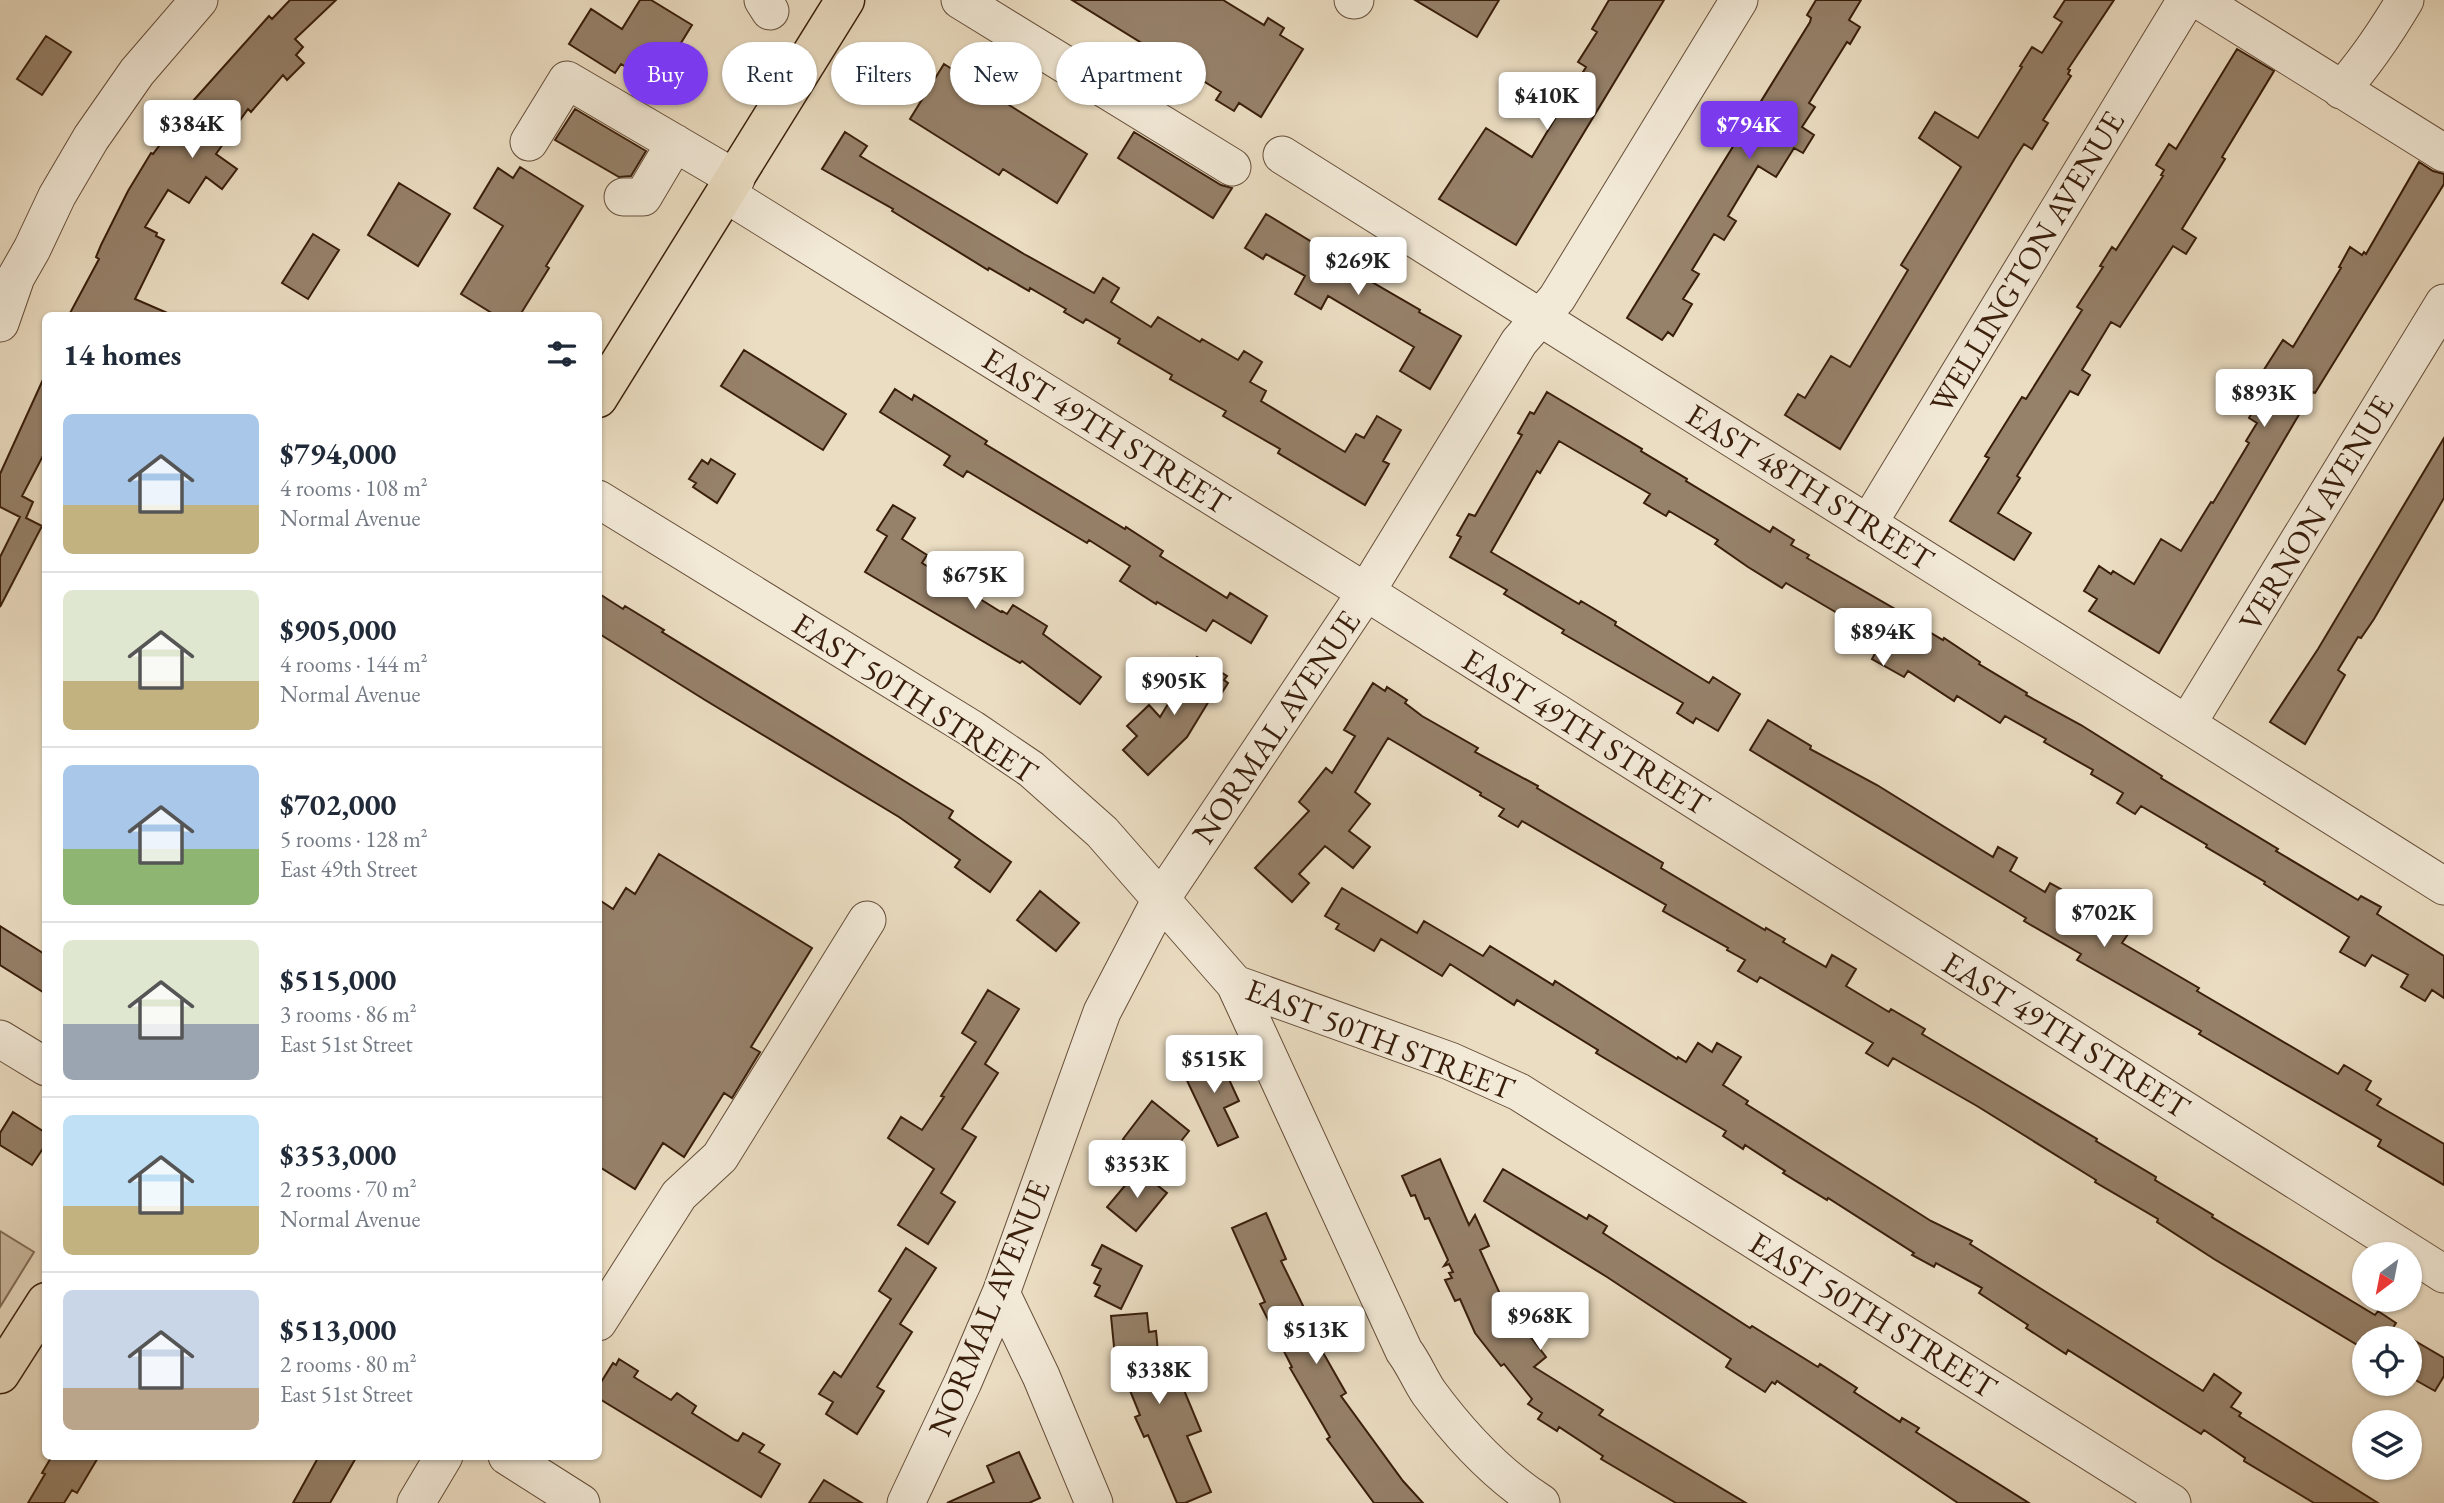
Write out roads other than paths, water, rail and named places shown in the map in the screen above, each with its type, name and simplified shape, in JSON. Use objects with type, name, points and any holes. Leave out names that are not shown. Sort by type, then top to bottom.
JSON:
[{"type":"main road","points":[[602,392],[845,0]]},
{"type":"main road","points":[[0,1374],[42,1308]]},
{"type":"street","points":[[0,323],[8,272],[97,128],[136,72],[199,0]]},
{"type":"street","name":"NORMAL AVENUE","points":[[906,1503],[1002,1293],[1102,1012],[1161,899],[1366,592],[1519,342],[1557,298],[1739,0]]},
{"type":"street","name":"WELLINGTON AVENUE","points":[[1868,524],[2186,0]]},
{"type":"street","points":[[2199,0],[2444,153]]},
{"type":"street","points":[[2341,90],[2376,46],[2405,0]]},
{"type":"street","points":[[974,4],[1232,167]]},
{"type":"street","name":"EAST 49TH STREET","points":[[529,142],[567,80],[676,143],[731,186],[1366,592],[2444,1274]]},
{"type":"street","points":[[623,197],[643,197],[676,143]]},
{"type":"street","name":"EAST 48TH STREET","points":[[1282,155],[2444,886]]},
{"type":"street","name":"VERNON AVENUE","points":[[2187,724],[2444,303]]},
{"type":"street","name":"EAST 50TH STREET","points":[[602,501],[1012,754],[1102,832],[1235,984],[1450,1061],[1519,1092],[2172,1503]]},
{"type":"street","points":[[602,1316],[678,1195],[720,1157],[867,920]]},
{"type":"street","points":[[1235,984],[1404,1351],[1428,1391],[1464,1436],[1514,1484],[1541,1503]]},
{"type":"street","points":[[0,1039],[42,1065]]},
{"type":"street","points":[[1002,1293],[1041,1376],[1094,1503]]},
{"type":"street","points":[[416,1503],[442,1460]]},
{"type":"street","points":[[513,1460],[581,1503]]}]
